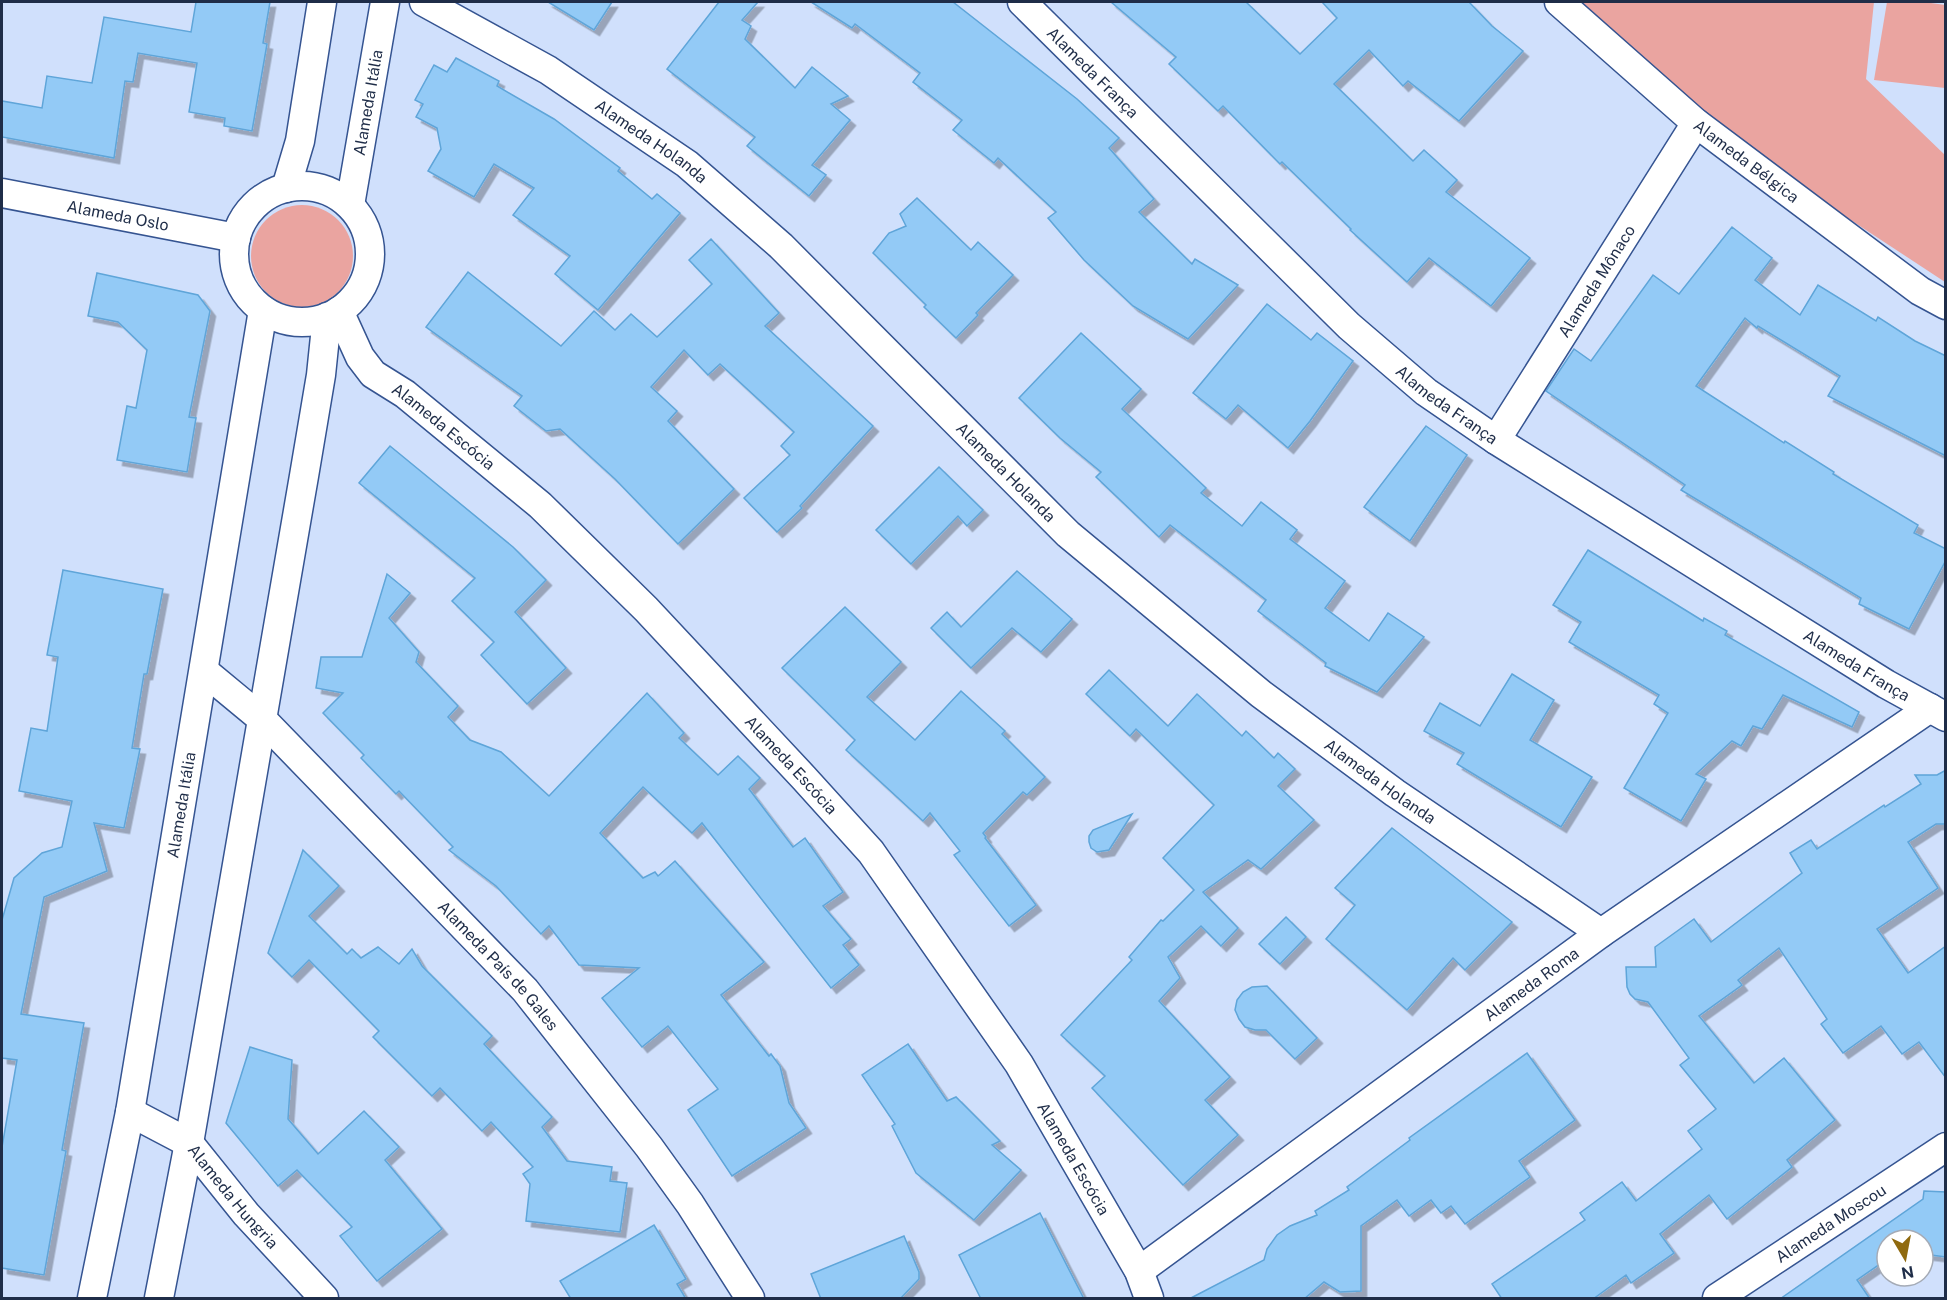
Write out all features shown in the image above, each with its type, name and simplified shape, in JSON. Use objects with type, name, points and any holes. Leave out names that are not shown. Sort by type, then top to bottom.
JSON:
[{"type":"street","points":[[286,188],[300,141],[322,2]]},
{"type":"street","name":"Alameda Itália","points":[[350,205],[384,2]]},
{"type":"street","name":"Alameda Holanda","points":[[424,2],[548,70],[687,164],[781,246],[1068,534],[1261,694],[1395,793],[1601,933]]},
{"type":"street","name":"Alameda França","points":[[1022,2],[1349,326],[1426,392],[1496,440],[1886,684],[1938,712]]},
{"type":"street","name":"Alameda Bélgica","points":[[1559,2],[1696,123],[1920,291],[1946,305]]},
{"type":"street","name":"Alameda Mônaco","points":[[1496,440],[1696,123]]},
{"type":"street","points":[[303,186],[336,195],[350,205],[361,219],[368,235],[370,253],[369,270],[363,286],[352,301],[333,314],[305,322],[283,319],[263,310],[248,296],[238,278],[234,258],[236,238],[243,221],[254,206],[269,195],[286,188],[303,186]]},
{"type":"street","name":"Alameda Oslo","points":[[2,193],[236,238]]},
{"type":"street","name":"Alameda Itália","points":[[92,1299],[130,1112],[263,310]]},
{"type":"street","points":[[159,1299],[189,1143],[333,314]]},
{"type":"street","name":"Alameda Escócia","points":[[333,314],[373,374],[405,394],[540,505],[646,609],[871,852],[1019,1064],[1139,1271],[1149,1299]]},
{"type":"street","name":"Alameda País de Gales","points":[[204,671],[262,719],[525,990],[649,1147],[690,1204],[750,1299]]},
{"type":"street","name":"Alameda Roma","points":[[1139,1271],[1601,933],[1938,712]]},
{"type":"street","name":"Alameda Hungria","points":[[130,1112],[189,1143],[246,1214],[324,1299]]},
{"type":"street","name":"Alameda Moscou","points":[[1717,1299],[1946,1147]]},
{"type":"shaded area","points":[[1570,2],[1874,2],[1866,79],[1945,155],[1945,282],[1767,165]]},
{"type":"shaded area","points":[[1887,2],[1924,2],[1945,5],[1945,88],[1874,80]]},
{"type":"shaded area","points":[[302,205],[321,209],[338,220],[349,237],[353,256],[349,275],[338,292],[321,303],[302,307],[283,303],[266,292],[255,275],[251,256],[255,237],[266,220],[283,209]]},
{"type":"building","points":[[196,2],[270,2],[263,43],[267,44],[252,131],[224,126],[225,118],[189,112],[197,63],[138,53],[133,82],[125,81],[114,158],[2,137],[2,101],[42,108],[47,76],[92,83],[104,17],[191,32]]},
{"type":"building","points":[[548,2],[612,2],[594,30]]},
{"type":"building","points":[[719,2],[758,2],[742,20],[751,26],[745,39],[795,88],[812,67],[848,96],[831,104],[850,120],[812,165],[826,175],[809,196],[747,146],[755,137],[667,69]]},
{"type":"building","points":[[811,2],[953,2],[1077,99],[1119,138],[1109,148],[1154,199],[1139,212],[1192,264],[1195,259],[1238,285],[1188,339],[1133,306],[1084,260],[1048,218],[1056,212],[998,158],[994,163],[953,130],[962,120],[913,82],[920,73],[855,24],[852,28]]},
{"type":"building","points":[[1111,2],[1246,2],[1300,54],[1337,18],[1322,2],[1469,2],[1492,26],[1523,51],[1459,121],[1408,81],[1403,86],[1369,50],[1334,84],[1413,161],[1424,150],[1457,180],[1446,192],[1530,258],[1491,306],[1429,258],[1407,282],[1350,230],[1282,162],[1280,164],[1223,106],[1218,111],[1169,64],[1176,57]]},
{"type":"building","points":[[456,58],[499,81],[497,86],[554,119],[620,168],[618,171],[652,199],[657,194],[680,213],[598,310],[555,274],[570,256],[513,215],[534,188],[494,164],[474,197],[428,171],[441,149],[437,128],[416,117],[423,104],[415,100],[434,65],[447,72]]},
{"type":"building","points":[[917,198],[971,250],[978,242],[1013,275],[976,313],[978,315],[956,338],[873,253],[889,233],[906,226],[900,214]]},
{"type":"building","points":[[1732,227],[1772,258],[1755,280],[1800,315],[1818,285],[1876,321],[1878,317],[1915,341],[1946,356],[1946,456],[1828,396],[1840,376],[1758,326],[1757,328],[1745,318],[1696,386],[1784,443],[1785,441],[1834,472],[1833,474],[1918,525],[1914,533],[1946,549],[1946,560],[1909,629],[1859,604],[1861,598],[1681,490],[1685,485],[1546,391],[1574,349],[1591,361],[1653,275],[1679,294]]},
{"type":"building","points":[[711,239],[779,313],[765,326],[873,426],[800,506],[802,508],[777,532],[744,498],[790,455],[781,446],[794,432],[720,364],[708,375],[684,350],[651,387],[677,411],[668,421],[734,489],[678,544],[615,479],[560,429],[546,431],[514,406],[522,396],[426,327],[468,272],[561,346],[594,311],[615,330],[631,314],[657,337],[712,284],[689,260]]},
{"type":"building","points":[[97,273],[198,295],[210,311],[189,417],[196,418],[187,472],[117,460],[127,406],[136,408],[147,350],[118,322],[88,316]]},
{"type":"building","points":[[1267,304],[1311,340],[1317,333],[1353,361],[1288,448],[1238,405],[1226,419],[1193,393]]},
{"type":"building","points":[[1081,333],[1141,389],[1122,409],[1206,488],[1201,493],[1242,526],[1261,502],[1297,530],[1290,539],[1345,581],[1325,608],[1369,641],[1388,613],[1424,637],[1377,692],[1325,666],[1326,663],[1258,611],[1266,600],[1170,525],[1159,537],[1096,477],[1101,472],[1060,438],[1019,398]]},
{"type":"building","points":[[1426,426],[1467,455],[1410,541],[1364,507]]},
{"type":"building","points":[[390,446],[513,547],[546,580],[515,612],[566,668],[527,704],[481,655],[494,642],[452,601],[475,578],[359,483]]},
{"type":"building","points":[[939,467],[983,510],[967,526],[958,516],[911,564],[876,530]]},
{"type":"building","points":[[1588,550],[1703,621],[1704,618],[1727,631],[1725,635],[1859,712],[1852,727],[1783,695],[1762,729],[1753,726],[1741,746],[1732,741],[1696,774],[1706,779],[1681,821],[1624,788],[1668,713],[1654,704],[1659,695],[1569,642],[1581,622],[1553,605]]},
{"type":"building","points":[[63,570],[163,589],[147,674],[144,674],[132,748],[140,749],[124,828],[94,823],[107,871],[44,897],[21,1014],[84,1023],[62,1150],[66,1151],[44,1275],[2,1268],[2,1147],[17,1060],[2,1058],[2,920],[14,878],[42,853],[62,847],[72,801],[19,791],[31,728],[47,731],[58,657],[47,655]]},
{"type":"building","points":[[1017,571],[1072,619],[1041,652],[1012,628],[971,668],[931,628],[947,612],[961,627]]},
{"type":"building","points":[[387,574],[410,593],[389,618],[419,652],[416,662],[458,706],[448,717],[470,740],[501,752],[549,796],[647,693],[684,733],[679,738],[718,775],[738,756],[760,778],[749,789],[793,847],[805,838],[843,892],[823,906],[851,939],[843,945],[859,965],[831,988],[702,823],[692,833],[643,787],[600,833],[643,878],[655,872],[658,876],[675,861],[764,962],[721,995],[769,1056],[771,1054],[780,1066],[789,1103],[806,1128],[732,1176],[688,1110],[718,1089],[668,1026],[642,1047],[602,998],[639,968],[579,965],[549,926],[541,934],[496,886],[449,850],[453,847],[399,791],[396,794],[361,758],[364,755],[323,713],[343,693],[316,688],[321,657],[362,657]]},
{"type":"building","points":[[845,607],[901,662],[867,697],[915,740],[961,691],[1005,731],[1002,734],[1045,777],[1027,795],[1023,792],[983,833],[1036,905],[1009,926],[954,855],[960,851],[930,813],[923,821],[846,750],[855,740],[782,668]]},
{"type":"building","points":[[1109,670],[1168,726],[1197,694],[1242,736],[1246,731],[1274,758],[1278,753],[1295,769],[1278,786],[1314,820],[1261,869],[1248,860],[1203,892],[1238,928],[1221,946],[1201,926],[1168,957],[1180,978],[1159,1001],[1230,1077],[1205,1100],[1238,1135],[1183,1185],[1092,1088],[1105,1076],[1061,1035],[1132,960],[1129,957],[1161,920],[1163,921],[1194,890],[1163,858],[1214,805],[1136,729],[1130,736],[1086,694]]},
{"type":"building","points":[[1512,674],[1554,700],[1530,740],[1592,777],[1561,827],[1457,764],[1464,753],[1424,731],[1440,703],[1480,726]]},
{"type":"building","points":[[1946,770],[1946,824],[1936,824],[1908,842],[1938,888],[1877,929],[1908,973],[1946,946],[1946,1078],[1919,1042],[1902,1054],[1881,1026],[1843,1053],[1821,1024],[1827,1019],[1779,948],[1738,980],[1742,985],[1699,1016],[1754,1083],[1784,1058],[1835,1120],[1787,1160],[1792,1167],[1727,1219],[1709,1195],[1660,1234],[1674,1253],[1631,1283],[1626,1275],[1593,1299],[1502,1299],[1492,1284],[1585,1220],[1580,1213],[1622,1182],[1636,1201],[1702,1149],[1688,1131],[1716,1109],[1680,1065],[1689,1058],[1648,1002],[1635,999],[1630,994],[1627,987],[1626,967],[1656,967],[1655,947],[1694,919],[1711,942],[1802,873],[1790,853],[1811,840],[1817,849],[1884,805],[1885,807],[1921,784],[1915,775],[1937,775]]},
{"type":"building","points":[[1132,814],[1109,850],[1097,852],[1091,848],[1089,836],[1093,830]]},
{"type":"building","points":[[1392,828],[1512,922],[1465,970],[1453,958],[1407,1010],[1326,939],[1355,905],[1335,888]]},
{"type":"building","points":[[303,850],[339,886],[309,916],[347,954],[352,949],[361,958],[378,947],[399,964],[412,949],[422,966],[492,1036],[484,1044],[552,1117],[542,1127],[567,1161],[612,1167],[610,1181],[627,1183],[620,1232],[526,1221],[530,1184],[523,1174],[533,1167],[491,1122],[482,1131],[440,1088],[432,1096],[373,1037],[379,1031],[309,960],[292,977],[268,953]]},
{"type":"building","points":[[1286,917],[1306,937],[1280,964],[1259,944]]},
{"type":"building","points":[[1267,986],[1317,1038],[1295,1059],[1266,1030],[1245,1027],[1235,1010],[1237,1000],[1243,992],[1252,987]]},
{"type":"building","points":[[908,1044],[947,1101],[956,1097],[1000,1141],[992,1145],[1021,1170],[974,1220],[916,1173],[892,1126],[895,1124],[862,1075]]},
{"type":"building","points":[[250,1047],[292,1060],[288,1119],[318,1154],[364,1111],[399,1147],[385,1160],[442,1229],[377,1281],[340,1236],[352,1227],[297,1170],[278,1186],[226,1123]]},
{"type":"building","points":[[1527,1053],[1575,1120],[1519,1161],[1530,1177],[1465,1224],[1451,1206],[1441,1213],[1431,1200],[1409,1216],[1397,1200],[1361,1226],[1361,1291],[1340,1292],[1324,1282],[1304,1299],[1189,1299],[1264,1260],[1267,1249],[1277,1235],[1290,1226],[1317,1215],[1315,1211],[1349,1190],[1347,1187],[1410,1140],[1409,1138]]},
{"type":"building","points":[[1924,1191],[1946,1192],[1946,1257],[1935,1256],[1935,1228],[1882,1228],[1923,1199]]},
{"type":"building","points":[[1040,1213],[1084,1299],[981,1299],[959,1255]]},
{"type":"building","points":[[654,1225],[686,1279],[677,1284],[686,1299],[571,1299],[560,1281]]},
{"type":"building","points":[[1875,1233],[1875,1267],[1857,1280],[1870,1299],[1780,1299]]},
{"type":"building","points":[[904,1236],[919,1272],[919,1279],[900,1299],[821,1299],[811,1274]]}]
